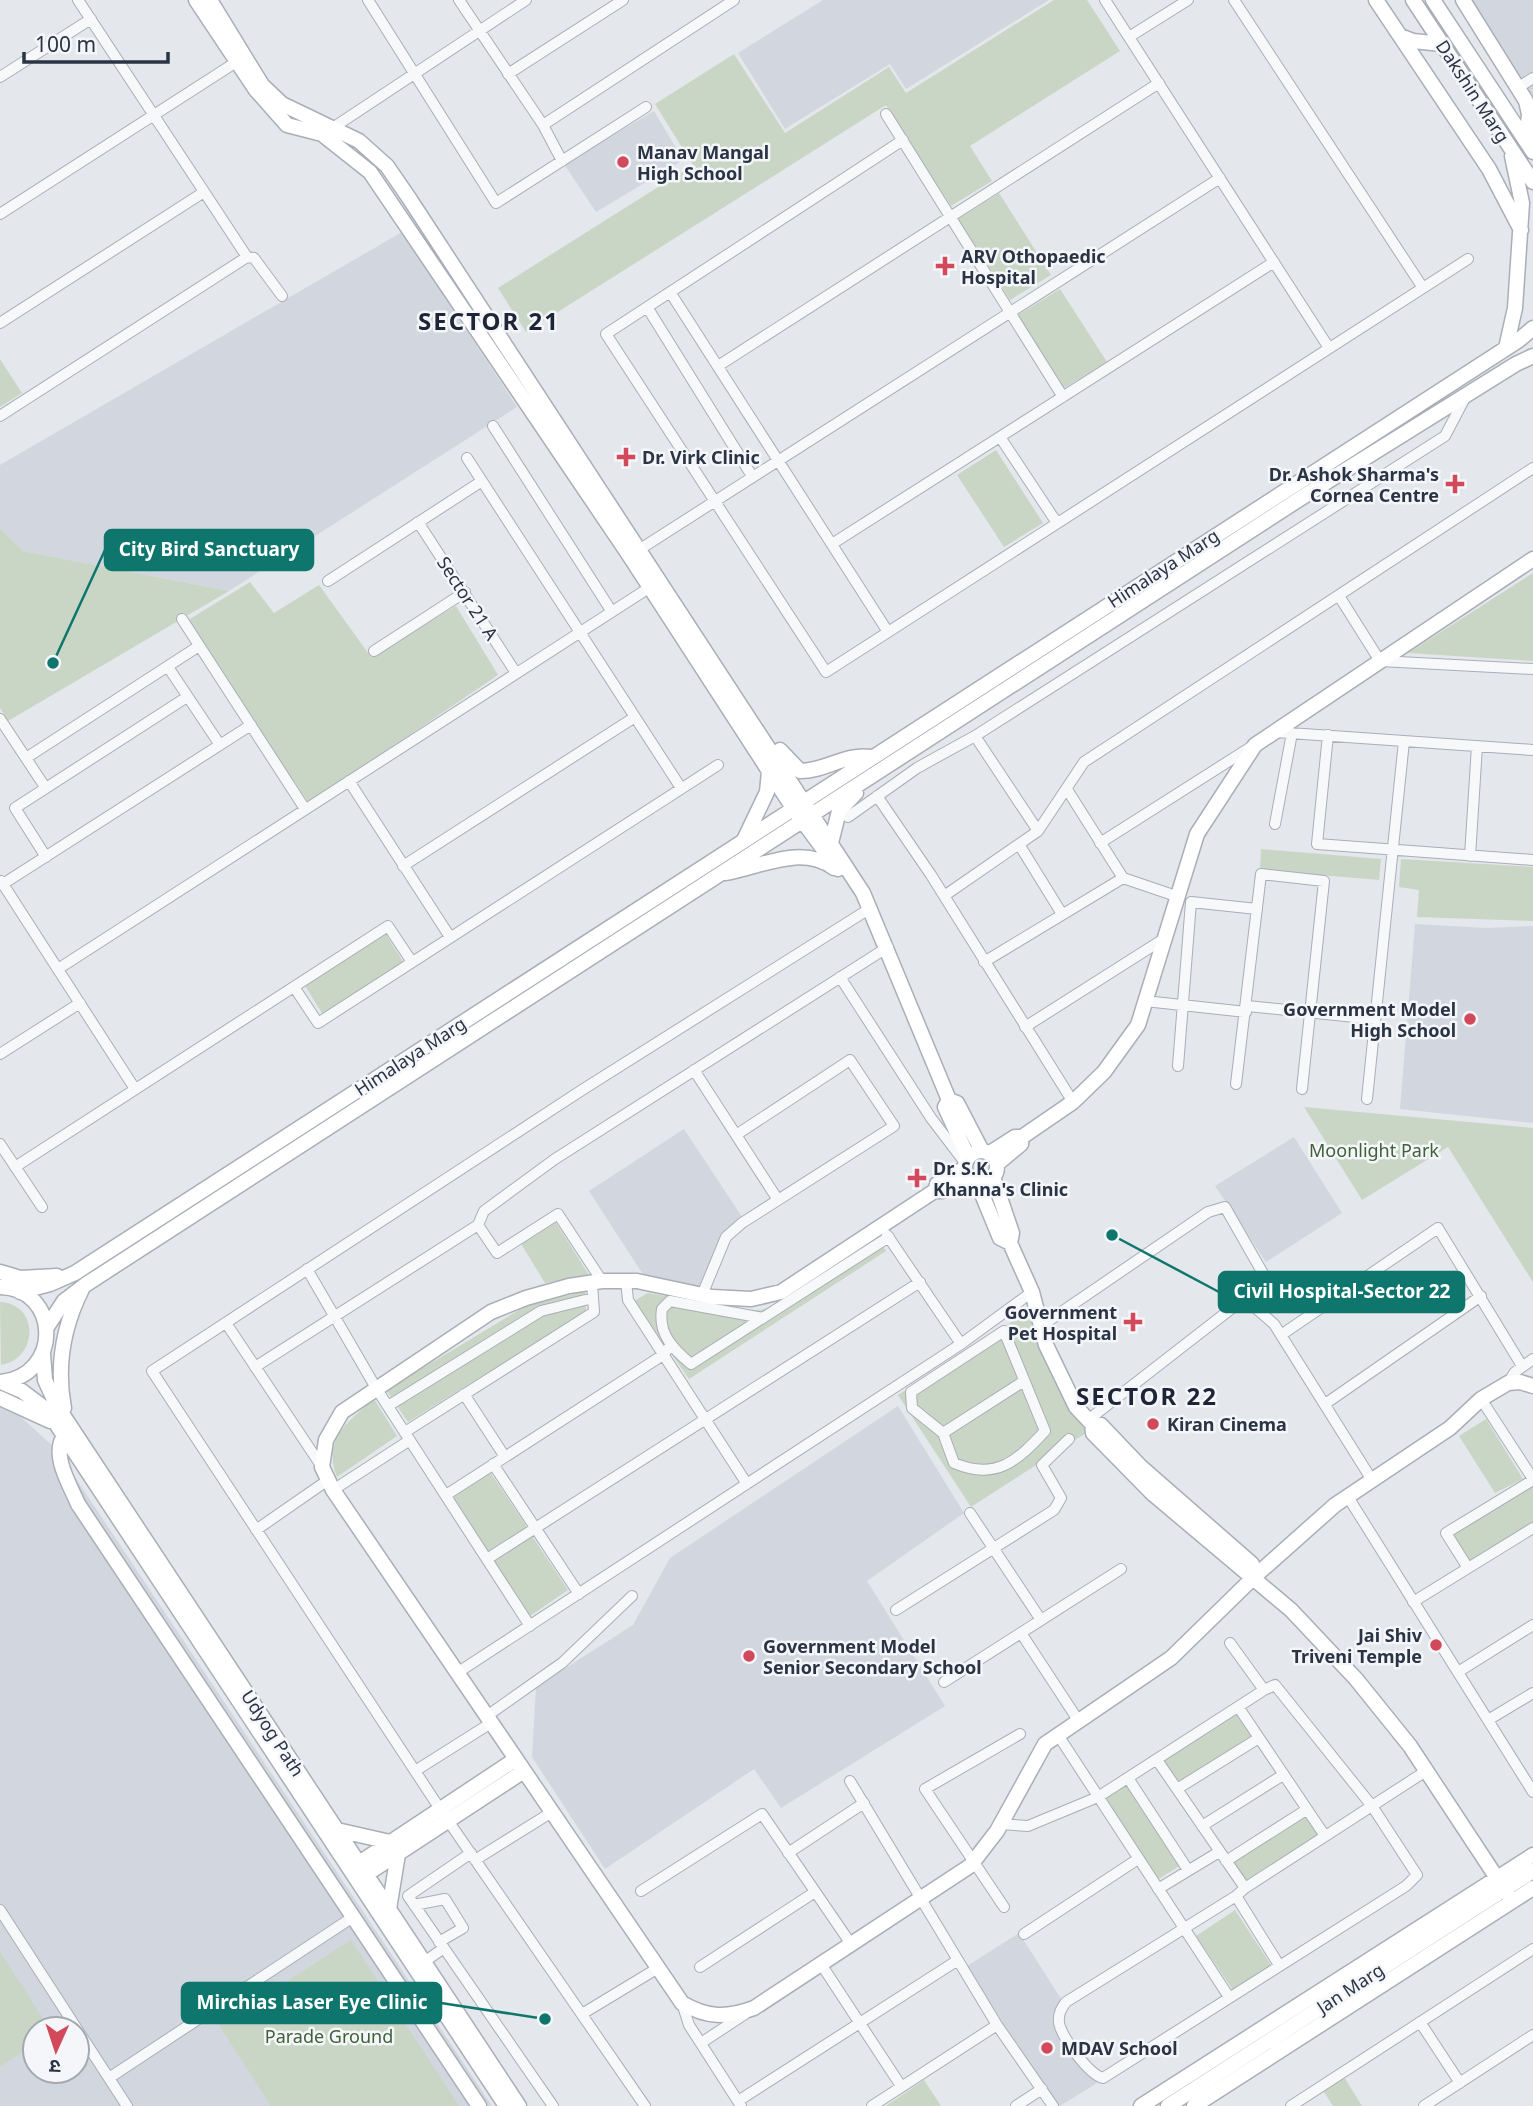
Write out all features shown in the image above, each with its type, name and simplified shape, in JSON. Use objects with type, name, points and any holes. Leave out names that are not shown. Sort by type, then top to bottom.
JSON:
[{"type":"street","points":[[78,0],[247,257]]},
{"type":"street","points":[[196,0],[262,85],[282,104],[327,131],[359,141],[387,166],[655,584],[764,740],[840,873],[869,909]]},
{"type":"street","points":[[210,0],[241,59]]},
{"type":"street","points":[[368,0],[496,203],[646,107]]},
{"type":"street","points":[[459,0],[543,125],[562,161]]},
{"type":"street","points":[[327,131],[526,0]]},
{"type":"street","points":[[508,74],[623,0]]},
{"type":"street","points":[[543,125],[734,0]]},
{"type":"street","points":[[1105,0],[1329,348]]},
{"type":"street","points":[[1129,37],[1188,0]]},
{"type":"street","points":[[1234,0],[1423,288]]},
{"type":"street","points":[[1376,0],[1489,169],[1521,230]]},
{"type":"street","name":"Dakshin Marg","points":[[1413,0],[1533,182]]},
{"type":"street","name":"Dakshin Marg","points":[[1433,0],[1529,147]]},
{"type":"street","points":[[1463,0],[1519,87],[1528,114],[1529,147]]},
{"type":"street","points":[[0,77],[91,19]]},
{"type":"street","points":[[1400,36],[1413,41],[1442,44]]},
{"type":"street","points":[[0,214],[241,59]]},
{"type":"street","points":[[1519,87],[1533,78]]},
{"type":"street","points":[[718,366],[1158,83]]},
{"type":"street","points":[[886,114],[1063,397]]},
{"type":"street","points":[[903,140],[606,334],[826,672],[1468,258]]},
{"type":"street","points":[[1506,348],[1515,308],[1522,203],[1511,148]]},
{"type":"street","points":[[634,552],[1220,178]]},
{"type":"street","points":[[0,323],[204,192]]},
{"type":"street","points":[[0,416],[247,257],[254,258],[282,296]]},
{"type":"street","points":[[832,544],[1274,262]]},
{"type":"street","points":[[670,292],[888,632]]},
{"type":"street","points":[[647,307],[752,476]]},
{"type":"street","name":"Himalaya Marg","points":[[47,1327],[80,1279],[744,839],[1506,348],[1533,328]]},
{"type":"street","name":"Himalaya Marg","points":[[20,1292],[80,1279],[807,818],[1312,491],[1533,356]]},
{"type":"street","points":[[1516,364],[1533,365]]},
{"type":"street","points":[[848,817],[911,772],[975,736],[1445,436],[1467,396]]},
{"type":"street","points":[[493,426],[612,612]]},
{"type":"street","points":[[1000,437],[1056,523]]},
{"type":"street","points":[[467,458],[681,788]]},
{"type":"street","points":[[944,896],[1020,846],[1038,831],[1068,791],[1084,762],[1533,468]]},
{"type":"street","points":[[328,581],[482,481]]},
{"type":"street","name":"Sector 21 A","points":[[418,522],[516,673]]},
{"type":"street","points":[[1100,843],[1255,745],[1533,559]]},
{"type":"street","points":[[58,969],[655,584]]},
{"type":"street","points":[[655,584],[769,771],[799,804]]},
{"type":"street","points":[[374,651],[465,592]]},
{"type":"street","points":[[1339,596],[1380,661]]},
{"type":"street","points":[[182,619],[305,809]]},
{"type":"street","points":[[26,758],[200,646]]},
{"type":"street","points":[[1380,661],[1533,669]]},
{"type":"street","points":[[168,667],[220,745]]},
{"type":"street","points":[[46,857],[15,808],[187,697]]},
{"type":"street","points":[[403,866],[635,717]]},
{"type":"street","points":[[0,719],[46,787]]},
{"type":"street","points":[[135,1089],[2,882],[46,857],[251,725]]},
{"type":"street","points":[[1274,732],[1533,750]]},
{"type":"street","points":[[1275,824],[1292,733]]},
{"type":"street","points":[[975,736],[1038,831]]},
{"type":"street","points":[[1328,736],[1317,844],[1533,860]]},
{"type":"street","points":[[764,740],[779,749],[800,771],[816,771],[857,755],[871,757]]},
{"type":"street","points":[[1367,1099],[1404,741]]},
{"type":"street","points":[[763,1318],[670,1301],[662,1309],[660,1319],[666,1350],[691,1364],[763,1318],[885,1231],[936,1190],[937,1184],[990,1162],[1014,1137],[1022,1137],[1073,1102],[1104,1072],[1138,1026],[1162,940],[1197,834],[1255,745]]},
{"type":"street","points":[[1469,856],[1477,746]]},
{"type":"street","points":[[902,756],[911,772]]},
{"type":"street","points":[[294,987],[318,1023],[718,765]]},
{"type":"street","points":[[744,839],[767,792],[769,771]]},
{"type":"street","points":[[831,843],[839,811],[870,777]]},
{"type":"street","points":[[349,781],[450,937]]},
{"type":"street","points":[[1068,791],[1124,878],[1177,896]]},
{"type":"street","points":[[877,796],[944,896],[1073,1102]]},
{"type":"street","points":[[807,818],[831,843],[863,892],[949,1100],[957,1103],[990,1162],[1012,1233],[1010,1243],[1032,1292],[1046,1345],[1076,1407],[1090,1422],[1101,1426],[1141,1467],[1289,1602],[1291,1610],[1356,1679],[1426,1771],[1505,1889]]},
{"type":"street","points":[[1020,846],[1062,914]]},
{"type":"street","points":[[719,874],[796,858],[823,861],[840,873]]},
{"type":"street","points":[[1236,1084],[1261,874],[1324,881],[1302,1089]]},
{"type":"street","points":[[984,962],[1124,878]]},
{"type":"street","points":[[1178,1066],[1191,902],[1257,909]]},
{"type":"street","points":[[645,2106],[444,1815],[152,1371],[869,909]]},
{"type":"street","points":[[15,1167],[388,926],[412,962]]},
{"type":"street","points":[[1025,1027],[1162,940]]},
{"type":"street","points":[[255,1367],[478,1225],[484,1211],[555,1159],[888,947]]},
{"type":"street","points":[[840,977],[931,1118],[970,1170]]},
{"type":"street","points":[[1145,1002],[1310,1012],[1375,1019]]},
{"type":"street","points":[[0,1054],[80,1003]]},
{"type":"street","points":[[702,1295],[726,1237],[778,1200],[894,1126],[850,1060],[736,1135]]},
{"type":"street","points":[[694,1070],[778,1200]]},
{"type":"street","points":[[949,1100],[945,1107],[970,1170],[1000,1238],[1010,1243]]},
{"type":"street","points":[[0,1144],[42,1207]]},
{"type":"street","points":[[970,1170],[990,1162]]},
{"type":"street","points":[[1041,1326],[1208,1212],[1225,1207],[1269,1284]]},
{"type":"street","points":[[256,1530],[327,1479],[407,1436],[464,1395],[594,1312],[593,1298],[597,1282],[558,1214],[497,1253],[478,1225]]},
{"type":"street","points":[[1281,1335],[1438,1228],[1522,1366]]},
{"type":"street","points":[[885,1231],[961,1344]]},
{"type":"street","points":[[327,1479],[326,1440],[342,1412],[491,1312],[526,1297],[597,1282],[626,1282],[702,1295],[751,1299],[781,1292],[885,1231]]},
{"type":"street","points":[[307,1269],[376,1388],[530,1626]]},
{"type":"street","points":[[0,1272],[20,1278],[80,1279],[63,1341],[60,1368],[62,1466],[78,1504],[479,2106]]},
{"type":"street","points":[[626,1282],[628,1300],[666,1350],[705,1419],[747,1484]]},
{"type":"street","points":[[487,1559],[920,1282]]},
{"type":"street","points":[[0,1287],[20,1292],[32,1299],[47,1327]]},
{"type":"street","points":[[457,1673],[961,1344],[1032,1292]]},
{"type":"street","points":[[1325,1404],[1481,1296]]},
{"type":"street","points":[[388,1406],[541,1311],[593,1298]]},
{"type":"street","points":[[1090,1422],[1236,1305],[1251,1304],[1274,1324],[1372,1480]]},
{"type":"street","points":[[226,1323],[457,1673],[659,1968],[682,2003],[689,2025],[740,2104],[958,1960]]},
{"type":"street","name":"Udyog Path","points":[[47,1327],[43,1354],[45,1380],[63,1427],[506,2106]]},
{"type":"street","points":[[1004,1331],[1045,1431],[1025,1453],[1001,1468],[972,1471],[954,1463],[943,1433],[912,1408],[911,1392],[1004,1331]]},
{"type":"street","points":[[446,1495],[666,1350]]},
{"type":"street","points":[[1,1382],[20,1377],[32,1370],[43,1354]]},
{"type":"street","points":[[701,2043],[973,1862],[1000,1824],[1045,1744],[1171,1658],[1257,1574],[1348,1497],[1450,1427],[1481,1399],[1508,1383],[1522,1366],[1533,1359]]},
{"type":"street","points":[[943,1433],[1024,1381]]},
{"type":"street","name":"Udyog Path","points":[[1,1382],[30,1397],[63,1427],[363,1868],[519,2106]]},
{"type":"street","points":[[1508,1383],[1520,1382],[1533,1386]]},
{"type":"street","points":[[464,1395],[505,1457]]},
{"type":"street","points":[[0,1398],[63,1427]]},
{"type":"street","points":[[1468,1568],[1446,1533],[1533,1480],[1481,1399]]},
{"type":"street","points":[[896,1610],[1054,1510],[1061,1498],[1042,1465],[1069,1439]]},
{"type":"street","points":[[493,1464],[579,1594]]},
{"type":"street","points":[[1348,1497],[1533,1792]]},
{"type":"street","points":[[970,1513],[1041,1620]]},
{"type":"street","points":[[1413,1602],[1533,1528]]},
{"type":"street","points":[[944,1682],[1121,1569]]},
{"type":"street","points":[[415,1771],[562,1663],[632,1596]]},
{"type":"street","points":[[1458,1672],[1533,1625]]},
{"type":"street","points":[[1021,1633],[1078,1720]]},
{"type":"street","points":[[1230,1643],[1264,1690]]},
{"type":"street","points":[[1000,1824],[1028,1826],[1098,1797],[1275,1685],[1372,1806],[1416,1875],[1406,1886],[1103,2078],[1087,2069],[1059,2025],[1059,2013],[1066,2002],[1186,1928],[1245,1888],[1325,1836],[1372,1806],[1426,1771]]},
{"type":"street","points":[[1488,1720],[1533,1693]]},
{"type":"street","points":[[1239,1708],[1325,1836]]},
{"type":"street","points":[[1004,1907],[925,1789],[1020,1734]]},
{"type":"street","points":[[1058,1735],[1229,1997]]},
{"type":"street","points":[[1177,1789],[1259,1738]]},
{"type":"street","points":[[1157,1760],[1245,1888]]},
{"type":"street","points":[[363,1868],[520,1765]]},
{"type":"street","points":[[1202,1826],[1283,1775]]},
{"type":"street","points":[[1128,1778],[1188,1870]]},
{"type":"street","points":[[850,1781],[997,2025],[1053,2106]]},
{"type":"street","points":[[788,1853],[864,1804]]},
{"type":"street","points":[[1158,1889],[1188,1870],[1222,1856],[1306,1810]]},
{"type":"street","points":[[552,1812],[408,1896],[553,2106]]},
{"type":"street","points":[[641,1891],[762,1814],[851,1944]]},
{"type":"street","points":[[337,1830],[394,1848]]},
{"type":"street","points":[[389,1909],[394,1848]]},
{"type":"street","points":[[1142,2106],[1505,1889],[1533,1855]]},
{"type":"street","points":[[1024,1934],[1138,1859]]},
{"type":"street","name":"Jan Marg","points":[[1168,2106],[1533,1871]]},
{"type":"street","name":"Jan Marg","points":[[1194,2106],[1505,1889],[1533,1888]]},
{"type":"street","points":[[700,1968],[815,1892]]},
{"type":"street","points":[[1236,1895],[1279,1965]]},
{"type":"street","points":[[414,1905],[445,1899],[463,1928],[424,1962]]},
{"type":"street","points":[[0,1910],[68,2015]]},
{"type":"street","points":[[108,2078],[353,1917]]},
{"type":"street","points":[[1291,2106],[1533,1949]]},
{"type":"street","points":[[821,1964],[901,2086]]},
{"type":"street","points":[[582,2014],[659,1968]]},
{"type":"street","points":[[682,2003],[699,2013],[719,2016],[754,2008]]},
{"type":"street","points":[[1420,2022],[1460,2083]]},
{"type":"street","points":[[874,2105],[997,2025]]},
{"type":"street","points":[[1424,2106],[1533,2035]]},
{"type":"street","points":[[91,2051],[127,2106]]},
{"type":"street","points":[[1016,2106],[1042,2089]]},
{"type":"shaded area","points":[[823,0],[1049,0],[906,89],[890,64],[785,129],[738,53]]},
{"type":"shaded area","points":[[1460,0],[1533,0],[1533,110]]},
{"type":"shaded area","name":"Manav Mangal High School","points":[[654,111],[683,160],[596,212],[564,164]]},
{"type":"shaded area","points":[[402,232],[517,407],[229,591],[23,551],[0,528],[0,465]]},
{"type":"shaded area","name":"Government Model High School","points":[[1415,924],[1486,928],[1533,926],[1533,1123],[1400,1109]]},
{"type":"shaded area","points":[[684,1129],[742,1217],[721,1235],[699,1287],[646,1279],[589,1191]]},
{"type":"shaded area","points":[[1294,1137],[1342,1213],[1266,1262],[1215,1186]]},
{"type":"shaded area","points":[[0,1406],[20,1416],[57,1450],[492,2106],[0,2106]]},
{"type":"shaded area","name":"Government Model Senior Secondary School","points":[[898,1406],[964,1513],[867,1581],[945,1706],[781,1808],[754,1769],[605,1869],[532,1757],[536,1687],[633,1625],[670,1558]]},
{"type":"shaded area","name":"MDAV School","points":[[1019,1933],[1065,2005],[1053,2013],[1097,2083],[1060,2106],[1056,2106],[967,1966]]},
{"type":"green space","points":[[1054,0],[1087,0],[1120,51],[970,146],[992,181],[951,206],[886,105],[526,332],[498,288],[693,165],[655,104],[734,54],[785,133],[889,67],[906,93]]},
{"type":"green space","points":[[999,193],[1051,275],[1010,300],[958,219]]},
{"type":"green space","points":[[1060,289],[1107,362],[1064,388],[1018,315]]},
{"type":"green space","points":[[0,359],[22,393],[0,407]]},
{"type":"green space","points":[[996,450],[1043,523],[1004,547],[957,475]]},
{"type":"green space","points":[[0,528],[23,551],[229,591],[8,721],[0,708]]},
{"type":"green space","points":[[1533,573],[1533,661],[1408,653]]},
{"type":"green space","points":[[250,582],[274,613],[319,585],[371,657],[456,606],[498,675],[309,803],[185,622]]},
{"type":"green space","points":[[1261,849],[1381,859],[1379,880],[1260,870]]},
{"type":"green space","points":[[1401,859],[1533,867],[1533,921],[1417,917],[1419,890],[1399,887]]},
{"type":"green space","points":[[385,933],[404,963],[323,1015],[304,984]]},
{"type":"green space","name":"Moonlight Park","points":[[1304,1107],[1533,1128],[1533,1282],[1448,1147],[1362,1200]]},
{"type":"green space","points":[[555,1221],[589,1275],[545,1283],[520,1242]]},
{"type":"green space","points":[[881,1242],[886,1251],[689,1379],[634,1301],[648,1293],[741,1310],[761,1310],[780,1304]]},
{"type":"green space","points":[[585,1291],[586,1311],[408,1422],[386,1390],[524,1307]]},
{"type":"green space","points":[[0,1302],[13,1305],[22,1312],[28,1321],[29,1332],[22,1353],[13,1361],[1,1365]]},
{"type":"green space","points":[[1027,1312],[1054,1374],[1089,1431],[971,1507],[898,1395]]},
{"type":"green space","points":[[374,1399],[397,1436],[337,1477],[333,1464],[335,1442],[355,1415]]},
{"type":"green space","points":[[1486,1419],[1523,1479],[1495,1493],[1459,1436]]},
{"type":"green space","points":[[490,1472],[527,1527],[488,1552],[452,1498]]},
{"type":"green space","points":[[1533,1480],[1533,1528],[1468,1568],[1446,1533]]},
{"type":"green space","points":[[532,1536],[568,1590],[530,1616],[494,1561]]},
{"type":"green space","points":[[1239,1712],[1254,1737],[1178,1785],[1163,1761]]},
{"type":"green space","points":[[1127,1782],[1181,1865],[1157,1880],[1103,1797]]},
{"type":"green space","points":[[1305,1814],[1323,1841],[1248,1889],[1230,1862]]},
{"type":"green space","points":[[1235,1910],[1271,1965],[1233,1990],[1196,1936]]},
{"type":"green space","name":"Parade Ground","points":[[351,1940],[459,2106],[271,2106],[219,2025]]},
{"type":"green space","points":[[0,1952],[41,2015],[21,2015],[21,2053],[0,2067]]},
{"type":"green space","points":[[1344,2077],[1362,2106],[1333,2106],[1322,2089]]},
{"type":"green space","points":[[924,2080],[941,2106],[886,2106]]},
{"type":"place","name":"Manav Mangal High School","points":[[623,162]]},
{"type":"place","name":"ARV Othopaedic Hospital","points":[[945,266]]},
{"type":"place","name":"Dr. Virk Clinic","points":[[626,457]]},
{"type":"place","name":"Dr. Ashok Sharma's Cornea Centre","points":[[1455,484]]},
{"type":"place","name":"City Bird Sanctuary","points":[[53,663]]},
{"type":"place","name":"Government Model High School","points":[[1470,1019]]},
{"type":"place","name":"Dr. S.K. Khanna's Clinic","points":[[917,1178]]},
{"type":"place","name":"Civil Hospital-Sector 22","points":[[1112,1235]]},
{"type":"place","name":"Government Pet Hospital","points":[[1133,1322]]},
{"type":"place","name":"Kiran Cinema","points":[[1153,1424]]},
{"type":"place","name":"Jai Shiv Triveni Temple","points":[[1436,1645]]},
{"type":"place","name":"Government Model Senior Secondary School","points":[[749,1656]]},
{"type":"place","name":"Mirchias Laser Eye Clinic","points":[[545,2019]]},
{"type":"place","name":"MDAV School","points":[[1047,2048]]},
{"type":"district","name":"SECTOR 21","points":[[489,320]]},
{"type":"district","name":"SECTOR 22","points":[[1147,1395]]}]
